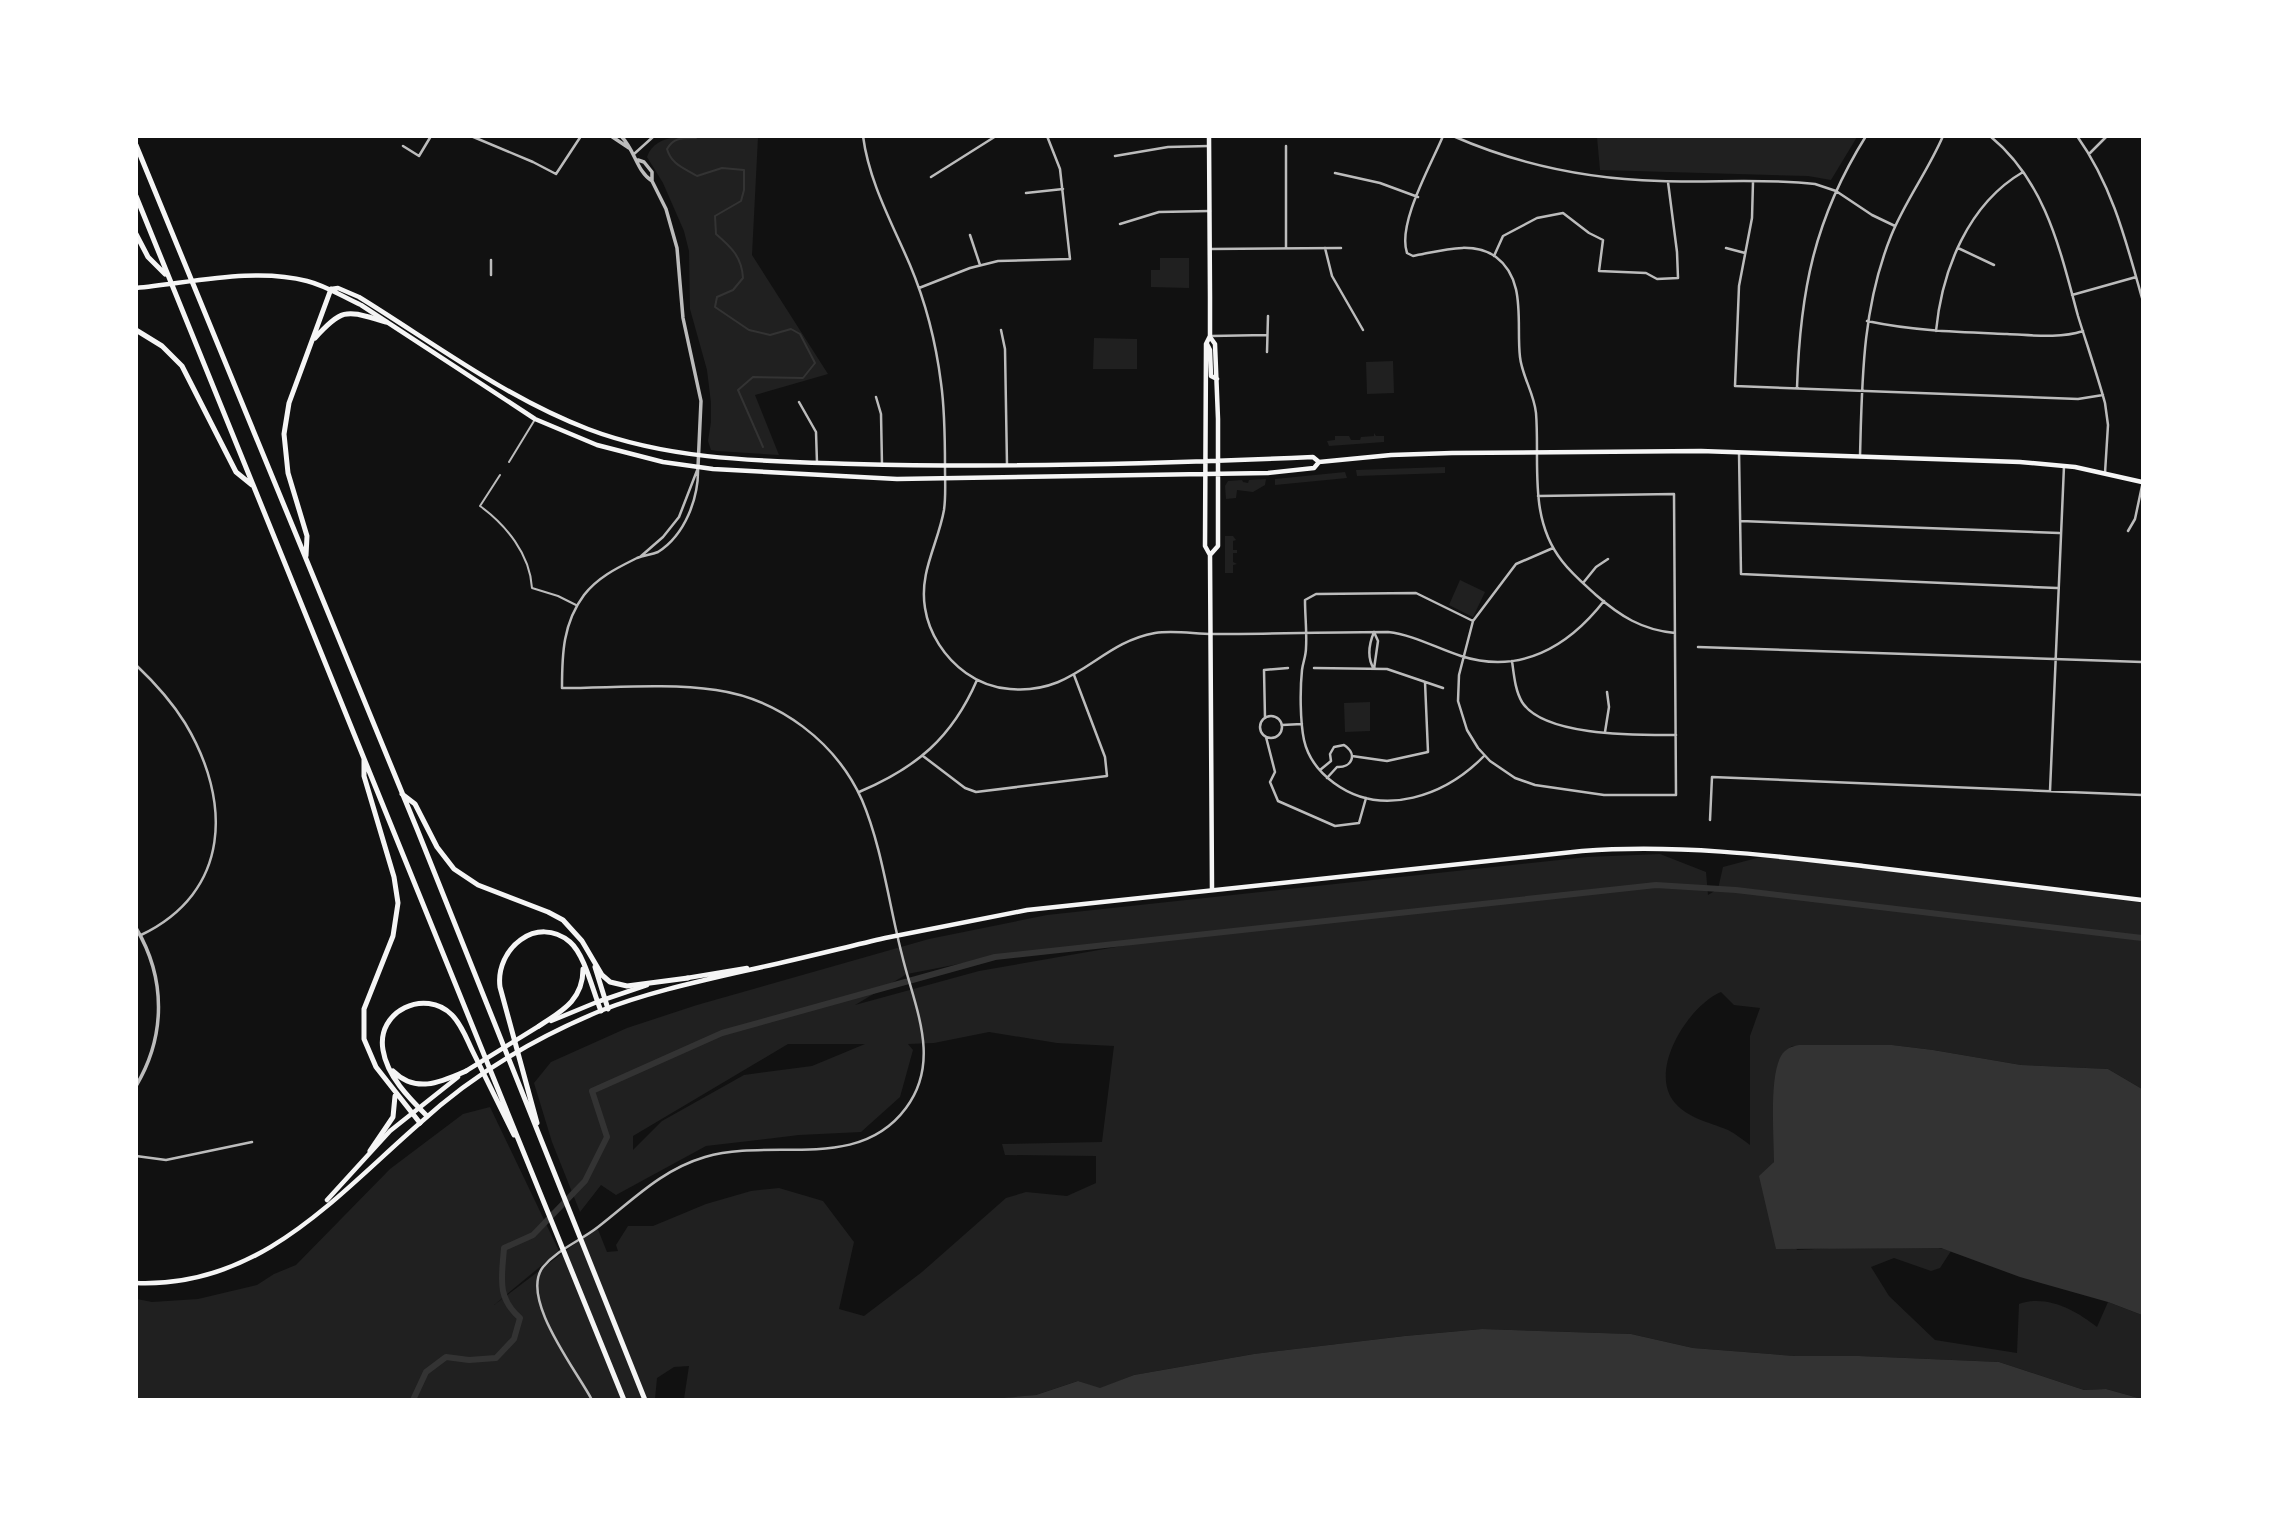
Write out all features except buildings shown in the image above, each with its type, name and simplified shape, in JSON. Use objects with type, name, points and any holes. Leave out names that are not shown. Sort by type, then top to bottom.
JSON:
[{"type":"highway","points":[[136,145],[402,794],[645,1399]]},
{"type":"highway","points":[[136,197],[624,1399]]},
{"type":"highway","points":[[136,234],[148,257],[168,277]]},
{"type":"highway","points":[[306,559],[307,536],[288,473],[284,434],[289,403],[331,289]]},
{"type":"highway","points":[[313,340],[331,321],[348,313],[386,322]]},
{"type":"highway","points":[[136,330],[159,343],[182,366],[236,472],[255,487]]},
{"type":"highway","points":[[364,756],[364,776],[394,877],[398,904],[393,936],[366,1000],[362,1029],[372,1062],[419,1123]]},
{"type":"highway","points":[[402,794],[415,804],[437,847],[454,869],[478,886],[563,920],[582,941],[605,979],[621,986],[688,978]]},
{"type":"highway","points":[[543,1147],[508,1020],[499,974],[503,958],[516,943],[537,933],[555,934],[573,945],[601,1011]]},
{"type":"highway","points":[[593,961],[608,1009]]},
{"type":"highway","points":[[539,1026],[568,1007],[575,998],[582,983],[582,963]]},
{"type":"highway","points":[[426,1116],[394,1077],[382,1043],[385,1026],[394,1014],[413,1004],[436,1005],[449,1012],[458,1023],[531,1169]]},
{"type":"highway","points":[[387,1063],[400,1078],[422,1085],[437,1083],[466,1071]]},
{"type":"highway","points":[[370,1151],[393,1117],[395,1093]]},
{"type":"main road","points":[[1209,136],[1210,336],[1206,344],[1205,547],[1210,555],[1212,889]]},
{"type":"main road","points":[[136,288],[248,276],[286,277],[331,289],[535,419],[586,441],[625,453],[698,467],[832,477],[945,479],[1268,473],[1314,468],[1319,462],[1391,455],[1739,452],[2020,462],[2105,473],[2143,484]]},
{"type":"main road","points":[[331,289],[338,288],[359,297],[521,397],[564,420],[615,439],[699,455],[817,463],[945,466],[1313,457],[1319,462]]},
{"type":"main road","points":[[1210,336],[1215,344],[1218,461],[1218,546],[1210,555]]},
{"type":"main road","points":[[1206,344],[1210,350],[1211,376],[1217,379]]},
{"type":"main road","points":[[136,1283],[187,1280],[237,1266],[280,1242],[426,1116],[499,1063],[561,1029],[601,1011],[690,984],[968,920],[1027,910],[1212,889],[1582,851],[1646,847],[1768,855],[2143,900]]},
{"type":"main road","points":[[315,1214],[370,1151],[418,1107],[466,1071],[539,1026],[604,999],[645,986],[790,961]]},
{"type":"street","points":[[403,146],[419,156],[431,136]]},
{"type":"street","points":[[471,136],[556,174],[581,136]]},
{"type":"street","points":[[611,136],[631,149]]},
{"type":"street","points":[[592,1399],[542,1312],[537,1285],[542,1268],[564,1248],[597,1227],[647,1186],[675,1169],[705,1157],[745,1149],[845,1147],[873,1137],[886,1129],[909,1105],[922,1077],[925,1052],[919,1015],[870,824],[858,793],[842,766],[815,737],[789,717],[742,696],[700,689],[562,688],[565,633],[577,605],[589,589],[606,574],[639,557],[657,552],[672,540],[682,526],[696,493],[701,401],[683,318],[677,248],[666,209],[652,181],[652,172],[644,162],[638,160],[621,136]]},
{"type":"street","points":[[634,154],[654,136]]},
{"type":"street","points":[[863,136],[871,175],[919,288],[933,337],[941,384],[945,466],[943,517],[925,574],[925,606],[939,645],[953,662],[976,680],[998,688],[1030,691],[1046,688],[1074,676],[1116,649],[1157,632],[1374,632],[1409,636],[1462,657],[1511,661],[1542,653],[1565,641],[1582,627],[1604,601]]},
{"type":"street","points":[[931,177],[996,136]]},
{"type":"street","points":[[919,288],[979,265],[1011,260],[1070,259],[1063,189],[1057,158],[1047,136]]},
{"type":"street","points":[[1443,136],[1406,227],[1407,253],[1413,256],[1468,248],[1482,250],[1494,256],[1512,276],[1517,293],[1520,358],[1534,404],[1541,518],[1553,548],[1568,569],[1583,583],[1636,624],[1675,633]]},
{"type":"street","points":[[1453,136],[1503,155],[1550,168],[1605,178],[1815,184],[1836,191],[1872,215],[1895,226]]},
{"type":"street","points":[[1797,388],[1801,319],[1808,273],[1816,244],[1836,191],[1867,136]]},
{"type":"street","points":[[1860,457],[1867,321],[1878,275],[1895,226],[1943,136]]},
{"type":"street","points":[[1990,136],[2023,172],[2050,219],[2103,395],[2108,425],[2105,473]]},
{"type":"street","points":[[2077,136],[2089,154],[2117,212],[2143,298]]},
{"type":"street","points":[[2089,154],[2107,136]]},
{"type":"street","points":[[1115,156],[1168,147],[1209,146]]},
{"type":"street","points":[[1286,146],[1286,248]]},
{"type":"street","points":[[1936,331],[1940,300],[1958,248],[1986,201],[1999,188],[2023,172]]},
{"type":"street","points":[[1335,173],[1380,183],[1418,197]]},
{"type":"street","points":[[1494,256],[1503,236],[1537,218],[1563,213],[1603,240],[1599,271],[1646,273],[1657,278],[1678,278],[1668,181]]},
{"type":"street","points":[[1753,182],[1752,218],[1739,286],[1735,386],[2078,399],[2103,395]]},
{"type":"street","points":[[1026,193],[1063,189]]},
{"type":"street","points":[[1121,224],[1159,212],[1210,211]]},
{"type":"street","points":[[970,235],[979,265]]},
{"type":"street","points":[[1325,248],[1332,276],[1363,330]]},
{"type":"street","points":[[1210,249],[1341,248]]},
{"type":"street","points":[[1726,248],[1745,253]]},
{"type":"street","points":[[1958,248],[1994,265]]},
{"type":"street","points":[[491,260],[491,275]]},
{"type":"street","points":[[2072,295],[2136,277]]},
{"type":"street","points":[[1266,352],[1268,316]]},
{"type":"street","points":[[1867,321],[1936,331],[2057,336],[2082,331]]},
{"type":"street","points":[[1001,330],[1005,349],[1007,464]]},
{"type":"street","points":[[1210,336],[1267,335]]},
{"type":"street","points":[[876,397],[881,414],[882,464]]},
{"type":"street","points":[[799,402],[816,432],[817,463]]},
{"type":"street","points":[[1739,452],[1741,574],[2057,588]]},
{"type":"street","points":[[2050,791],[2059,533],[2064,466]]},
{"type":"street","points":[[639,557],[663,537],[679,517],[698,467]]},
{"type":"street","points":[[2128,531],[2135,519],[2143,484]]},
{"type":"street","points":[[1538,496],[1674,494],[1676,795],[1604,795],[1535,785],[1506,773],[1484,755],[1472,740],[1460,711],[1458,680],[1473,621],[1516,564],[1553,548]]},
{"type":"street","points":[[1741,521],[2059,533]]},
{"type":"street","points":[[1583,583],[1596,567],[1608,559]]},
{"type":"street","points":[[1473,621],[1416,593],[1316,594],[1305,600],[1306,651],[1302,672],[1302,724],[1307,751],[1319,770],[1348,792],[1366,798],[1394,800],[1429,793],[1460,777],[1484,755]]},
{"type":"street","points":[[1374,632],[1378,641],[1374,669]]},
{"type":"street","points":[[1374,632],[1369,662],[1374,669]]},
{"type":"street","points":[[1698,647],[2143,662]]},
{"type":"street","points":[[1511,661],[1518,694],[1524,705],[1537,717],[1553,724],[1605,732],[1676,735]]},
{"type":"street","points":[[136,665],[170,701],[193,738],[209,778],[216,817],[214,847],[209,866],[194,894],[177,914],[141,935]]},
{"type":"street","points":[[1288,668],[1264,670],[1265,718],[1261,731],[1266,737],[1275,772],[1270,782],[1278,801],[1335,826],[1359,823],[1366,798]]},
{"type":"street","points":[[1314,668],[1387,668],[1443,688]]},
{"type":"street","points":[[923,756],[965,788],[976,792],[1107,776],[1104,757],[1074,676]]},
{"type":"street","points":[[858,793],[894,776],[935,746],[958,716],[976,680]]},
{"type":"street","points":[[1352,756],[1387,761],[1428,752],[1425,682]]},
{"type":"street","points":[[1605,732],[1609,707],[1607,692]]},
{"type":"street","points":[[1265,718],[1278,719],[1282,725],[1281,733],[1274,738],[1266,737]]},
{"type":"street","points":[[1282,725],[1302,724]]},
{"type":"street","points":[[1319,770],[1331,761],[1330,754],[1337,746],[1348,747],[1352,756],[1349,764],[1336,767],[1327,778]]},
{"type":"street","points":[[1710,820],[1712,777],[2143,794]]},
{"type":"street","points":[[136,928],[156,973],[159,1015],[151,1056],[136,1086]]},
{"type":"street","points":[[136,1156],[166,1160],[252,1142]]},
{"type":"lane","points":[[509,462],[535,419]]},
{"type":"lane","points":[[500,475],[480,506],[514,539],[529,571],[532,588],[577,605]]},
{"type":"shaded area","points":[[675,137],[758,137],[752,255],[828,374],[755,395],[779,455],[711,450],[708,441],[711,403],[707,370],[690,309],[689,251],[684,231],[663,183],[647,157],[658,143]]},
{"type":"shaded area","points":[[1597,137],[1857,137],[1831,180],[1808,176],[1600,170]]},
{"type":"shaded area","points":[[1160,258],[1189,258],[1189,288],[1151,287],[1151,270],[1160,270]]},
{"type":"shaded area","points":[[1094,338],[1137,339],[1137,369],[1093,369]]},
{"type":"shaded area","points":[[1393,361],[1394,393],[1367,394],[1366,362]]},
{"type":"shaded area","points":[[1374,433],[1376,436],[1384,436],[1384,442],[1329,446],[1327,441],[1335,440],[1335,436],[1349,436],[1351,440],[1360,440],[1361,437],[1374,436]]},
{"type":"shaded area","points":[[1445,467],[1445,473],[1357,476],[1356,470]]},
{"type":"shaded area","points":[[1345,472],[1347,478],[1275,485],[1275,479]]},
{"type":"shaded area","points":[[1266,479],[1265,485],[1253,492],[1237,490],[1236,498],[1226,499],[1225,486],[1228,481],[1242,480],[1248,483],[1249,480]]},
{"type":"shaded area","points":[[1225,536],[1233,536],[1236,540],[1233,541],[1233,550],[1237,550],[1237,553],[1233,553],[1233,562],[1237,564],[1233,565],[1233,573],[1225,573]]},
{"type":"shaded area","points":[[1460,580],[1485,592],[1473,617],[1449,605]]},
{"type":"shaded area","points":[[1370,702],[1370,731],[1345,732],[1344,703]]},
{"type":"shaded area","points":[[1660,854],[1706,872],[1708,895],[1718,889],[1723,867],[1768,855],[2142,900],[2142,1089],[2108,1069],[2021,1065],[1892,1045],[1792,1046],[1783,1054],[1777,1072],[1774,1162],[1770,1168],[1797,1250],[1898,1245],[1936,1247],[1951,1251],[1940,1268],[1931,1271],[1894,1258],[1871,1267],[1889,1296],[1935,1340],[2017,1353],[2019,1304],[2029,1301],[2060,1305],[2097,1327],[2108,1302],[2142,1315],[2142,1399],[2106,1389],[2084,1390],[1999,1362],[1795,1356],[1693,1348],[1631,1334],[1482,1329],[1254,1354],[1134,1375],[1100,1389],[1078,1381],[1036,1395],[993,1400],[684,1399],[689,1366],[674,1367],[657,1378],[655,1399],[137,1399],[137,1299],[152,1302],[198,1299],[257,1285],[296,1265],[390,1169],[463,1114],[490,1107],[559,1251],[494,1305],[597,1227],[607,1252],[618,1251],[616,1245],[628,1226],[653,1226],[706,1204],[751,1191],[779,1188],[823,1201],[854,1242],[839,1309],[864,1316],[922,1272],[1006,1198],[1026,1192],[1067,1196],[1096,1183],[1096,1156],[1005,1155],[1002,1144],[1102,1142],[1114,1046],[1057,1043],[989,1032],[934,1043],[908,1044],[913,1050],[900,1097],[861,1132],[799,1135],[706,1146],[616,1195],[601,1185],[580,1212],[552,1142],[534,1083],[551,1062],[627,1028],[697,1005],[929,939],[1047,915],[1587,857]],"holes":[[[1196,933],[979,971],[855,1005],[907,974],[995,957]],[[1721,992],[1734,1005],[1760,1008],[1750,1036],[1750,1145],[1728,1130],[1684,1111],[1672,1099],[1667,1085],[1666,1070],[1677,1037],[1709,999]],[[788,1044],[865,1044],[812,1066],[744,1075],[662,1121],[633,1150],[633,1136]]]},
{"type":"shaded area","points":[[1799,1045],[1892,1045],[2021,1065],[2108,1069],[2142,1089],[2142,1315],[2108,1302],[2020,1277],[1941,1248],[1776,1249],[1759,1176],[1774,1162],[1773,1123],[1777,1066],[1785,1051]]},
{"type":"shaded area","points":[[1482,1329],[1631,1334],[1693,1348],[1795,1356],[1999,1362],[2084,1390],[2106,1389],[2142,1399],[993,1399],[1036,1395],[1078,1381],[1100,1388],[1134,1375],[1254,1354]]},
{"type":"waterway","points":[[696,138],[676,140],[667,149],[679,165],[697,176],[722,168],[744,170],[741,201],[715,216],[716,234],[735,253],[743,278],[733,290],[717,297],[715,307],[749,330],[770,335],[791,329],[800,334],[815,363],[803,378],[753,377],[738,390],[763,447]]},
{"type":"waterway","points":[[413,1400],[426,1372],[446,1357],[469,1360],[496,1358],[514,1339],[520,1318],[507,1302],[502,1286],[504,1248],[533,1235],[585,1181],[607,1137],[592,1091],[722,1033],[995,957],[1656,885],[1736,890],[2142,938]]}]
